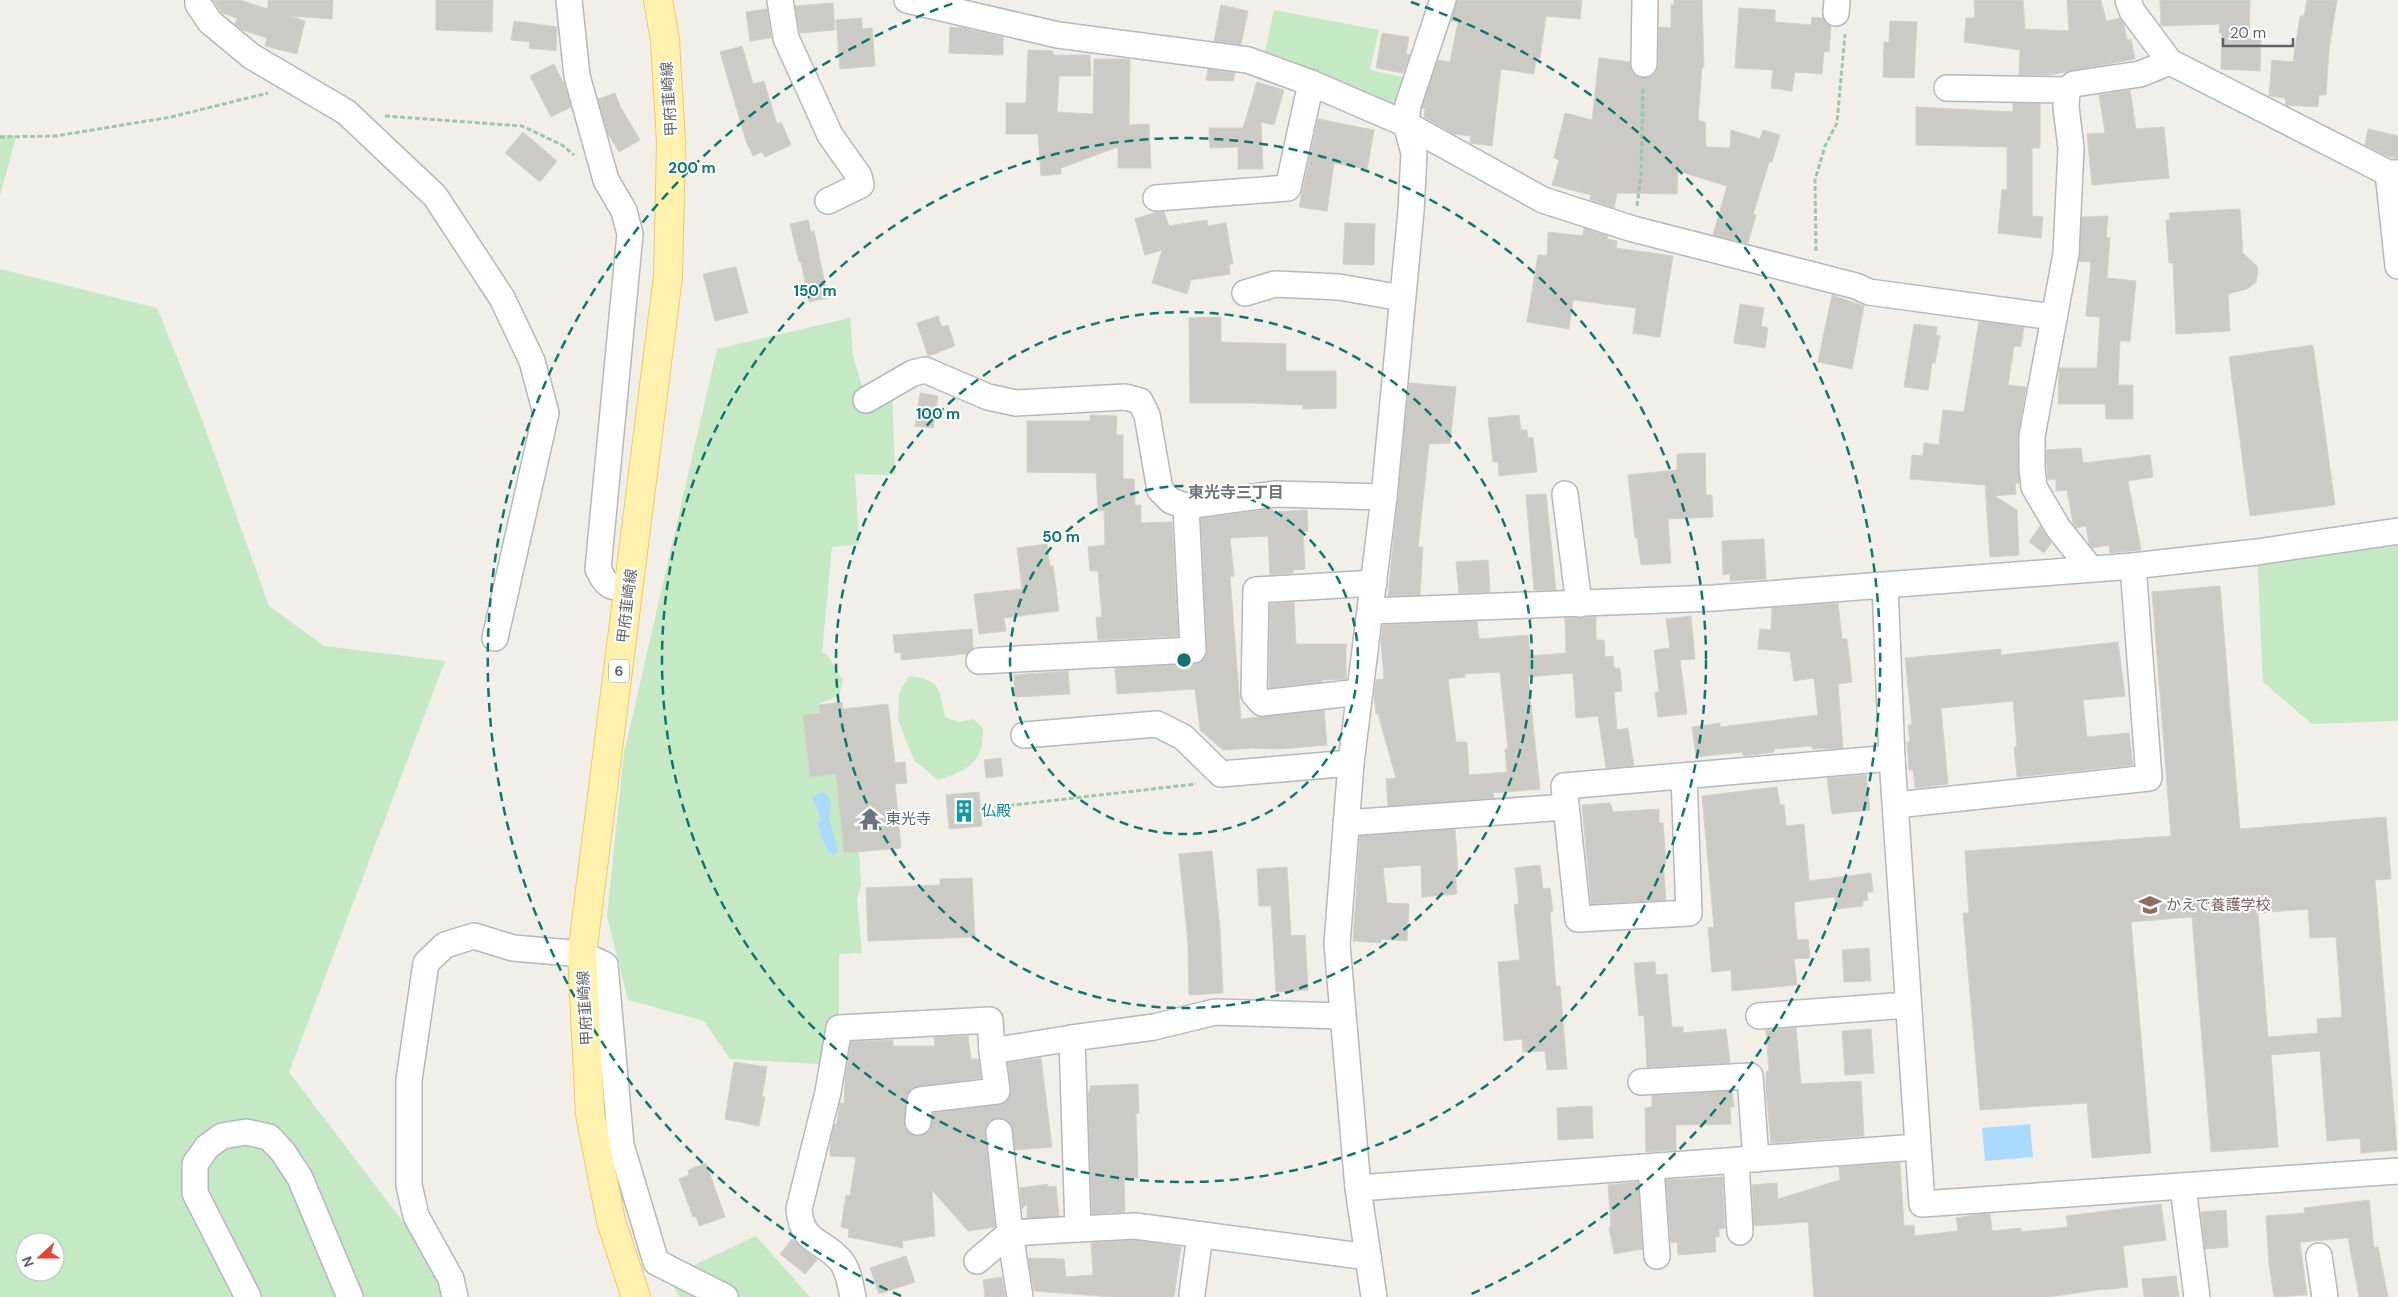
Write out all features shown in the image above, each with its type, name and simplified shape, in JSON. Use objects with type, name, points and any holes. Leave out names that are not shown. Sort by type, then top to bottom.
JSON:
[{"type":"main road","name":"甲府韮崎線","points":[[636,1297],[611,1221],[590,1114],[582,954],[668,276],[672,143],[665,40],[658,0]]},
{"type":"street","points":[[198,0],[198,4],[210,22],[244,50],[346,112],[435,196],[502,298],[532,362],[546,413],[494,638]]},
{"type":"street","points":[[569,0],[577,76],[606,180],[624,211],[630,234],[598,569],[604,582],[610,587],[629,588]]},
{"type":"street","points":[[780,0],[786,38],[830,135],[859,176],[860,185],[828,202]]},
{"type":"street","points":[[907,0],[1058,35],[1248,60],[1312,82],[1406,124],[1543,200],[1633,229],[1816,276],[1869,292],[2054,317]]},
{"type":"street","points":[[1374,1297],[1358,1188],[1337,944],[1351,764],[1384,497],[1412,211],[1414,152],[1406,124],[1408,105],[1443,0]]},
{"type":"street","points":[[1644,64],[1645,0]]},
{"type":"street","points":[[2128,0],[2132,10],[2170,62],[2393,173],[2398,266]]},
{"type":"street","points":[[1947,88],[2067,90],[2074,84],[2140,74],[2170,62]]},
{"type":"street","points":[[1156,198],[1288,188],[1312,82]]},
{"type":"street","points":[[2067,90],[2066,107],[2071,148],[2066,254],[2032,436],[2033,477],[2034,486],[2058,528],[2090,568]]},
{"type":"street","points":[[1246,293],[1275,284],[1339,287],[1402,298]]},
{"type":"street","points":[[866,400],[913,373],[925,370],[988,397],[1016,403],[1125,397],[1140,401],[1147,415],[1160,490],[1171,501],[1186,506],[1275,494],[1384,497]]},
{"type":"street","points":[[1565,494],[1579,604]]},
{"type":"street","points":[[979,661],[1193,650],[1186,506]]},
{"type":"street","points":[[1371,611],[1714,598],[1885,586],[2133,566],[2257,552],[2398,531]]},
{"type":"street","points":[[1896,805],[2149,778],[2133,566]]},
{"type":"street","points":[[1360,692],[1262,702],[1254,694],[1256,590],[1374,583]]},
{"type":"street","points":[[1885,586],[1892,758],[1922,1204],[2398,1171]]},
{"type":"street","points":[[1024,735],[1157,724],[1183,737],[1221,774],[1351,764]]},
{"type":"street","points":[[1684,777],[1689,913],[1578,919],[1564,786],[1892,758]]},
{"type":"street","points":[[1346,823],[1566,807]]},
{"type":"street","points":[[455,1297],[451,1279],[416,1216],[409,1185],[409,1080],[426,963],[445,946],[474,936],[513,948],[582,954],[605,965],[621,1145],[656,1262],[725,1297]]},
{"type":"street","points":[[1760,1016],[1908,1005]]},
{"type":"street","points":[[992,1051],[1154,1027],[1215,1012],[1342,1016]]},
{"type":"street","points":[[853,1297],[848,1272],[842,1262],[833,1253],[807,1236],[800,1219],[799,1209],[828,1092],[839,1028],[990,1020],[997,1091],[920,1100],[918,1122]]},
{"type":"street","points":[[1072,1038],[1078,1229]]},
{"type":"street","points":[[1641,1082],[1750,1076],[1740,1232]]},
{"type":"street","points":[[248,1297],[195,1193],[195,1164],[207,1147],[222,1136],[246,1132],[269,1137],[283,1152],[300,1178],[350,1297]]},
{"type":"street","points":[[999,1132],[1010,1233],[1020,1297]]},
{"type":"street","points":[[1358,1188],[1917,1147]]},
{"type":"street","points":[[1651,1167],[1657,1256]]},
{"type":"street","points":[[2183,1187],[2197,1297]]},
{"type":"street","points":[[977,1261],[1010,1233],[1135,1226],[1368,1257]]},
{"type":"street","points":[[1192,1294],[1200,1235]]},
{"type":"street","points":[[2319,1256],[2325,1297]]},
{"type":"path","points":[[1816,276],[1815,180],[1825,146],[1838,123],[1847,14],[1836,7]]},
{"type":"path","points":[[1633,229],[1641,175],[1644,64]]},
{"type":"path","points":[[0,137],[56,136],[171,117],[302,84]]},
{"type":"path","points":[[383,116],[522,126],[562,145],[576,157]]},
{"type":"path","points":[[987,808],[1208,782],[1221,774]]},
{"type":"green space","points":[[1274,10],[1379,30],[1370,70],[1416,80],[1406,124],[1262,65]]},
{"type":"green space","points":[[0,135],[16,136],[0,196]]},
{"type":"green space","points":[[0,269],[157,308],[201,417],[269,606],[324,646],[445,661],[289,1072],[460,1297],[0,1297]]},
{"type":"green space","points":[[850,318],[853,355],[866,400],[892,385],[895,475],[855,474],[859,544],[832,547],[822,652],[829,657],[843,681],[839,696],[819,704],[820,713],[803,715],[810,777],[874,770],[838,790],[844,853],[859,852],[861,884],[857,900],[862,953],[839,954],[839,1028],[833,1065],[730,1059],[704,1021],[628,1000],[607,916],[624,753],[717,349]]},
{"type":"green space","points":[[2398,531],[2398,721],[2312,724],[2263,682],[2257,552]]},
{"type":"green space","points":[[909,676],[933,683],[940,693],[945,717],[959,722],[973,719],[983,728],[983,740],[977,757],[958,773],[938,780],[914,760],[898,720],[899,693]]},
{"type":"green space","points":[[756,1236],[810,1297],[679,1297],[669,1277]]},
{"type":"water","points":[[823,791],[831,800],[829,818],[838,851],[835,856],[823,841],[817,822],[821,820],[812,797]]},
{"type":"water","points":[[2030,1124],[2033,1157],[1985,1161],[1982,1128]]},
{"type":"building","points":[[213,0],[240,0],[268,9],[268,0],[333,0],[332,19],[290,16],[305,21],[297,54],[265,46],[267,38],[242,30],[235,24],[237,18],[222,13]]},
{"type":"building","points":[[436,0],[493,0],[492,32],[436,30]]},
{"type":"building","points":[[1457,0],[1582,0],[1580,19],[1546,16],[1540,58],[1536,58],[1534,74],[1501,69],[1492,146],[1470,143],[1471,136],[1454,134],[1424,117],[1425,109],[1422,108],[1438,60],[1450,62],[1458,22],[1451,21]]},
{"type":"building","points":[[1674,0],[1702,0],[1704,67],[1702,67],[1698,120],[1705,122],[1706,147],[1730,148],[1731,130],[1760,139],[1763,130],[1780,135],[1772,162],[1769,162],[1753,215],[1756,215],[1748,243],[1713,235],[1727,186],[1678,171],[1677,194],[1617,193],[1614,208],[1590,200],[1591,195],[1552,185],[1559,160],[1554,158],[1565,113],[1592,120],[1599,58],[1630,62],[1631,71],[1636,76],[1643,78],[1651,76],[1657,71],[1659,27],[1671,28],[1671,5],[1674,5]]},
{"type":"building","points":[[1974,0],[2023,0],[2025,29],[2069,31],[2067,0],[2101,0],[2106,21],[2120,18],[2124,24],[2127,40],[2131,39],[2135,59],[2049,75],[2019,75],[2020,50],[1964,42],[1966,18],[1975,18]]},
{"type":"building","points":[[2160,0],[2250,0],[2249,39],[2261,40],[2260,71],[2221,69],[2222,33],[2219,33],[2220,24],[2161,26]]},
{"type":"building","points":[[2307,0],[2337,0],[2329,50],[2326,95],[2319,95],[2318,107],[2286,105],[2285,98],[2269,96],[2272,60],[2293,62],[2300,16],[2304,16]]},
{"type":"building","points":[[833,3],[835,30],[800,33],[795,6]]},
{"type":"building","points":[[1221,5],[1248,11],[1241,45],[1214,41]]},
{"type":"building","points":[[1739,8],[1775,10],[1775,22],[1811,25],[1812,17],[1823,18],[1831,26],[1829,52],[1824,51],[1822,74],[1795,72],[1792,91],[1771,88],[1773,70],[1735,68]]},
{"type":"building","points":[[767,9],[771,38],[750,41],[746,12]]},
{"type":"building","points":[[862,18],[862,29],[872,28],[875,66],[840,69],[836,20]]},
{"type":"building","points":[[514,21],[557,27],[556,51],[529,48],[530,42],[511,40]]},
{"type":"building","points":[[1890,21],[1917,22],[1914,78],[1883,77],[1884,42],[1889,42]]},
{"type":"building","points":[[950,27],[1003,37],[1003,55],[949,53]]},
{"type":"building","points":[[1382,33],[1409,37],[1406,54],[1410,55],[1403,73],[1376,68]]},
{"type":"building","points":[[742,46],[753,84],[764,81],[777,124],[781,122],[791,145],[765,157],[762,152],[753,156],[746,141],[720,52]]},
{"type":"building","points":[[1028,50],[1053,51],[1053,55],[1090,55],[1091,76],[1059,76],[1057,112],[1093,114],[1094,59],[1130,59],[1129,125],[1149,124],[1151,168],[1118,168],[1118,147],[1061,168],[1061,174],[1041,176],[1038,134],[1006,134],[1006,103],[1026,103]]},
{"type":"building","points":[[554,64],[564,84],[571,107],[551,117],[530,76]]},
{"type":"building","points":[[1208,69],[1235,73],[1233,81],[1206,80]]},
{"type":"building","points":[[1257,82],[1284,90],[1274,125],[1261,122],[1263,169],[1238,169],[1238,147],[1210,148],[1209,128],[1243,128]]},
{"type":"building","points":[[2130,90],[2136,129],[2164,127],[2169,178],[2092,185],[2087,134],[2105,133],[2099,95]]},
{"type":"building","points":[[615,93],[621,108],[640,140],[619,152],[607,132],[598,99]]},
{"type":"building","points":[[2013,103],[2040,104],[2040,148],[2032,148],[2032,216],[2043,217],[2041,238],[1998,233],[2002,189],[2007,190],[2007,147],[1916,145],[1916,107],[2013,112]]},
{"type":"building","points":[[1318,119],[1374,130],[1367,169],[1334,163],[1327,211],[1299,207]]},
{"type":"building","points":[[2368,129],[2398,136],[2398,159],[2387,156],[2365,145]]},
{"type":"building","points":[[523,132],[557,161],[540,182],[505,153]]},
{"type":"building","points":[[2240,209],[2243,253],[2257,266],[2256,282],[2247,289],[2228,294],[2230,331],[2176,334],[2173,263],[2169,263],[2166,220],[2170,220],[2169,213]]},
{"type":"building","points":[[1156,212],[1164,212],[1169,226],[1207,220],[1208,226],[1226,223],[1233,264],[1229,264],[1230,274],[1191,280],[1187,294],[1152,283],[1162,250],[1145,255],[1135,219]]},
{"type":"building","points":[[2108,216],[2106,237],[2110,238],[2107,278],[2136,281],[2130,341],[2120,341],[2118,385],[2133,385],[2133,419],[2106,419],[2105,404],[2058,404],[2059,368],[2097,368],[2100,317],[2086,316],[2091,262],[2079,261],[2082,217]]},
{"type":"building","points":[[808,220],[811,232],[814,231],[828,298],[809,302],[801,262],[799,262],[790,224]]},
{"type":"building","points":[[1345,223],[1375,224],[1374,265],[1343,264]]},
{"type":"building","points":[[1584,228],[1608,236],[1607,239],[1617,241],[1616,248],[1673,256],[1660,337],[1633,333],[1636,308],[1573,300],[1569,329],[1527,322],[1538,255],[1547,256],[1548,232],[1583,236]]},
{"type":"building","points":[[736,267],[748,313],[715,321],[703,274]]},
{"type":"building","points":[[1832,295],[1864,306],[1852,369],[1818,362]]},
{"type":"building","points":[[1740,304],[1764,308],[1761,326],[1768,328],[1765,348],[1734,343]]},
{"type":"building","points":[[938,316],[942,327],[948,325],[955,346],[928,356],[917,323]]},
{"type":"building","points":[[1221,317],[1221,342],[1286,344],[1286,371],[1336,371],[1336,408],[1303,409],[1303,405],[1190,403],[1189,318]]},
{"type":"building","points":[[1979,321],[2024,327],[2021,347],[2014,346],[2008,385],[2026,387],[2018,436],[2019,483],[2015,483],[2016,494],[1995,496],[2017,510],[2019,555],[1990,557],[1985,485],[1910,479],[1912,455],[1923,456],[1924,443],[1939,445],[1943,410],[1964,412]]},
{"type":"building","points":[[1914,324],[1937,327],[1936,335],[1940,336],[1935,363],[1932,363],[1928,390],[1904,387]]},
{"type":"building","points":[[2313,345],[2335,505],[2250,516],[2229,357]]},
{"type":"building","points":[[1409,383],[1456,387],[1450,443],[1429,444],[1418,547],[1423,547],[1420,595],[1388,596]]},
{"type":"building","points":[[920,393],[938,396],[933,428],[915,426]]},
{"type":"building","points":[[1090,415],[1117,416],[1116,435],[1123,435],[1123,479],[1134,479],[1135,505],[1141,505],[1141,523],[1172,522],[1178,636],[1098,640],[1096,617],[1102,617],[1098,571],[1090,571],[1088,547],[1105,545],[1104,511],[1098,511],[1096,473],[1027,472],[1027,421],[1090,421]]},
{"type":"building","points":[[1519,415],[1521,430],[1527,430],[1528,438],[1533,437],[1537,472],[1499,476],[1498,462],[1493,462],[1488,418]]},
{"type":"building","points":[[2081,448],[2083,463],[2150,455],[2153,477],[2128,481],[2141,550],[2110,553],[2109,545],[2092,548],[2089,544],[2086,526],[2076,528],[2073,523],[2067,490],[2056,491],[2056,479],[2048,480],[2046,450]]},
{"type":"building","points":[[1705,453],[1706,495],[1712,495],[1713,517],[1668,519],[1671,563],[1641,565],[1637,537],[1635,538],[1628,475],[1677,470],[1677,454]]},
{"type":"building","points":[[1546,494],[1556,590],[1534,590],[1526,495]]},
{"type":"building","points":[[1272,509],[1273,512],[1307,510],[1308,531],[1303,531],[1305,569],[1293,570],[1293,573],[1270,575],[1268,536],[1230,538],[1234,576],[1230,577],[1241,719],[1324,710],[1327,745],[1280,749],[1223,750],[1200,730],[1195,689],[1117,694],[1115,668],[1194,664],[1201,662],[1206,656],[1207,649],[1201,518]]},
{"type":"building","points":[[2040,526],[2051,543],[2044,553],[2029,542]]},
{"type":"building","points":[[1764,539],[1766,579],[1730,581],[1730,574],[1723,575],[1722,541]]},
{"type":"building","points":[[1047,544],[1050,566],[1053,566],[1059,611],[1004,618],[1006,631],[979,634],[974,594],[1022,589],[1017,548]]},
{"type":"building","points":[[1488,560],[1490,592],[1459,593],[1456,562]]},
{"type":"building","points":[[2220,586],[2240,829],[2386,817],[2391,879],[2375,880],[2397,1150],[2361,1153],[2360,1138],[2327,1141],[2320,1051],[2271,1055],[2278,1147],[2211,1152],[2192,917],[2131,922],[2151,1153],[2092,1158],[2087,1103],[1980,1110],[1963,913],[1969,913],[1965,851],[2171,836],[2152,592]],"holes":[[[2308,909],[2310,938],[2336,937],[2342,1017],[2317,1019],[2318,1033],[2268,1037],[2258,913]]]},
{"type":"building","points":[[1294,602],[1296,644],[1346,644],[1346,679],[1322,680],[1322,682],[1269,688],[1270,604]]},
{"type":"building","points":[[1838,603],[1842,639],[1847,639],[1852,682],[1838,684],[1843,748],[1812,749],[1812,746],[1774,749],[1774,752],[1744,756],[1742,752],[1696,757],[1692,727],[1720,723],[1720,727],[1818,715],[1814,678],[1794,681],[1790,652],[1758,649],[1760,629],[1771,630],[1772,608]]},
{"type":"building","points":[[1691,616],[1695,659],[1680,660],[1687,714],[1658,717],[1655,692],[1659,692],[1654,650],[1670,648],[1666,619]]},
{"type":"building","points":[[1596,617],[1596,640],[1604,640],[1605,657],[1613,656],[1614,668],[1620,668],[1622,691],[1614,692],[1617,730],[1628,728],[1634,766],[1606,768],[1598,716],[1576,718],[1573,673],[1528,677],[1540,789],[1493,793],[1494,798],[1388,806],[1386,779],[1396,778],[1378,714],[1376,714],[1374,696],[1376,680],[1384,679],[1381,641],[1383,625],[1477,621],[1479,639],[1528,635],[1530,656],[1566,653],[1565,618]],"holes":[[[1500,672],[1508,749],[1505,749],[1507,772],[1469,775],[1467,742],[1456,742],[1448,679],[1465,677],[1465,674]]]},
{"type":"building","points":[[972,629],[973,648],[967,654],[901,660],[901,652],[895,653],[893,635]]},
{"type":"building","points":[[2118,642],[2125,696],[2083,700],[2087,737],[2129,733],[2133,765],[2017,777],[2014,747],[2017,747],[2013,701],[1941,708],[1948,784],[1915,788],[1913,770],[1909,770],[1907,742],[1910,742],[1908,725],[1912,725],[1905,658],[2001,649],[2001,655]]},
{"type":"building","points":[[1068,671],[1070,694],[1015,697],[1014,675]]},
{"type":"building","points":[[842,702],[843,709],[888,704],[895,763],[905,762],[907,783],[895,784],[901,848],[844,853],[836,774],[810,777],[803,715],[820,713],[819,705]]},
{"type":"building","points":[[1001,758],[1003,776],[986,778],[984,760]]},
{"type":"building","points":[[1866,775],[1870,810],[1832,814],[1827,778]]},
{"type":"building","points":[[1777,787],[1780,805],[1784,805],[1786,826],[1804,824],[1809,881],[1871,873],[1873,892],[1867,892],[1868,900],[1863,901],[1863,906],[1836,909],[1835,897],[1794,902],[1797,940],[1808,939],[1810,958],[1794,959],[1797,985],[1732,991],[1731,970],[1712,972],[1708,928],[1714,927],[1702,796]]},
{"type":"building","name":"仏殿","points":[[979,792],[982,826],[949,829],[946,795]]},
{"type":"building","points":[[1610,803],[1613,812],[1659,809],[1659,823],[1663,823],[1666,863],[1663,864],[1666,900],[1591,904],[1582,805]]},
{"type":"building","points":[[1455,829],[1458,873],[1455,873],[1457,894],[1422,897],[1421,865],[1383,868],[1387,903],[1409,904],[1407,941],[1381,939],[1381,943],[1353,941],[1360,836]]},
{"type":"building","points":[[1212,851],[1220,929],[1223,993],[1189,995],[1188,943],[1179,854]]},
{"type":"building","points":[[1540,865],[1543,889],[1550,888],[1553,911],[1550,912],[1556,987],[1560,986],[1567,1069],[1547,1070],[1545,1051],[1523,1052],[1522,1039],[1504,1041],[1498,962],[1520,960],[1514,905],[1519,904],[1515,868]]},
{"type":"building","points":[[1287,867],[1291,936],[1305,935],[1308,990],[1276,992],[1271,906],[1259,906],[1257,869]]},
{"type":"building","points":[[972,878],[975,937],[868,941],[866,888],[940,885],[940,879]]},
{"type":"building","points":[[1869,948],[1871,981],[1844,982],[1842,950]]},
{"type":"building","points":[[1655,962],[1656,975],[1667,974],[1672,1027],[1683,1027],[1683,1033],[1726,1029],[1730,1063],[1647,1067],[1644,1015],[1639,1016],[1634,963]]},
{"type":"building","points":[[1796,1028],[1801,1084],[1861,1081],[1864,1136],[1771,1143],[1766,1091],[1766,1072],[1769,1071],[1766,1030]]},
{"type":"building","points":[[1871,1029],[1874,1073],[1845,1075],[1842,1031]]},
{"type":"building","points":[[968,1036],[971,1059],[979,1059],[981,1078],[912,1088],[906,1099],[905,1128],[916,1136],[924,1135],[930,1130],[933,1113],[1005,1103],[1010,1097],[1011,1090],[1008,1063],[1041,1058],[1052,1147],[1015,1150],[1010,1123],[1004,1119],[997,1118],[986,1126],[985,1134],[995,1227],[968,1231],[932,1190],[935,1236],[902,1241],[903,1248],[848,1237],[849,1229],[841,1227],[846,1195],[850,1196],[856,1157],[830,1156],[831,1138],[835,1124],[837,1124],[840,1103],[844,1104],[845,1078],[851,1042],[893,1040],[893,1046],[935,1046],[934,1037]]},
{"type":"building","points":[[734,1062],[767,1067],[762,1097],[765,1097],[759,1126],[725,1119]]},
{"type":"building","points":[[1138,1084],[1139,1113],[1136,1113],[1138,1178],[1124,1178],[1125,1212],[1092,1214],[1088,1092],[1090,1092],[1090,1086]]},
{"type":"building","points":[[1732,1091],[1734,1107],[1730,1107],[1731,1124],[1676,1125],[1676,1150],[1646,1152],[1645,1108],[1652,1107],[1652,1096]]},
{"type":"building","points":[[1592,1106],[1593,1138],[1558,1140],[1557,1108]]},
{"type":"building","points":[[706,1163],[725,1217],[699,1226],[696,1216],[693,1217],[679,1179],[689,1175],[688,1170]]},
{"type":"building","points":[[1900,1163],[1904,1226],[1914,1225],[1915,1236],[1958,1231],[1956,1218],[1980,1214],[1990,1214],[1992,1231],[2021,1228],[2021,1232],[2068,1227],[2066,1216],[2161,1204],[2166,1240],[2123,1246],[2128,1287],[2048,1297],[1814,1297],[1808,1222],[1754,1226],[1752,1185],[1777,1183],[1778,1199],[1840,1180],[1839,1167]]},
{"type":"building","points":[[1722,1177],[1725,1228],[1719,1229],[1719,1237],[1715,1237],[1716,1252],[1678,1255],[1677,1242],[1671,1243],[1666,1180]]},
{"type":"building","points":[[1638,1182],[1642,1249],[1614,1254],[1609,1227],[1611,1226],[1608,1185]]},
{"type":"building","points":[[1049,1184],[1046,1187],[1056,1186],[1059,1216],[1027,1218],[1027,1204],[1022,1209],[1020,1188]]},
{"type":"building","points":[[2369,1200],[2374,1248],[2378,1247],[2388,1297],[2359,1297],[2348,1238],[2300,1242],[2307,1295],[2274,1297],[2269,1264],[2266,1216],[2305,1213],[2304,1208]]},
{"type":"building","points":[[2226,1210],[2228,1247],[2205,1249],[2201,1212]]},
{"type":"building","points":[[792,1239],[817,1260],[805,1274],[780,1254]]},
{"type":"building","points":[[1134,1240],[1181,1247],[1174,1297],[1112,1297],[1034,1291],[1028,1258],[1064,1259],[1066,1277],[1093,1275],[1091,1243]]},
{"type":"building","points":[[906,1256],[915,1282],[879,1294],[870,1268]]},
{"type":"building","points":[[2176,1276],[2179,1297],[2144,1297],[2142,1279]]},
{"type":"building","points":[[1002,1277],[1005,1297],[985,1297],[983,1280]]},
{"type":"place","name":"仏殿","points":[[964,811]]},
{"type":"place","name":"東光寺","points":[[870,819]]},
{"type":"place","name":"かえで養護学校","points":[[2150,905]]},
{"type":"district","name":"東光寺三丁目","points":[[1236,492]]}]
